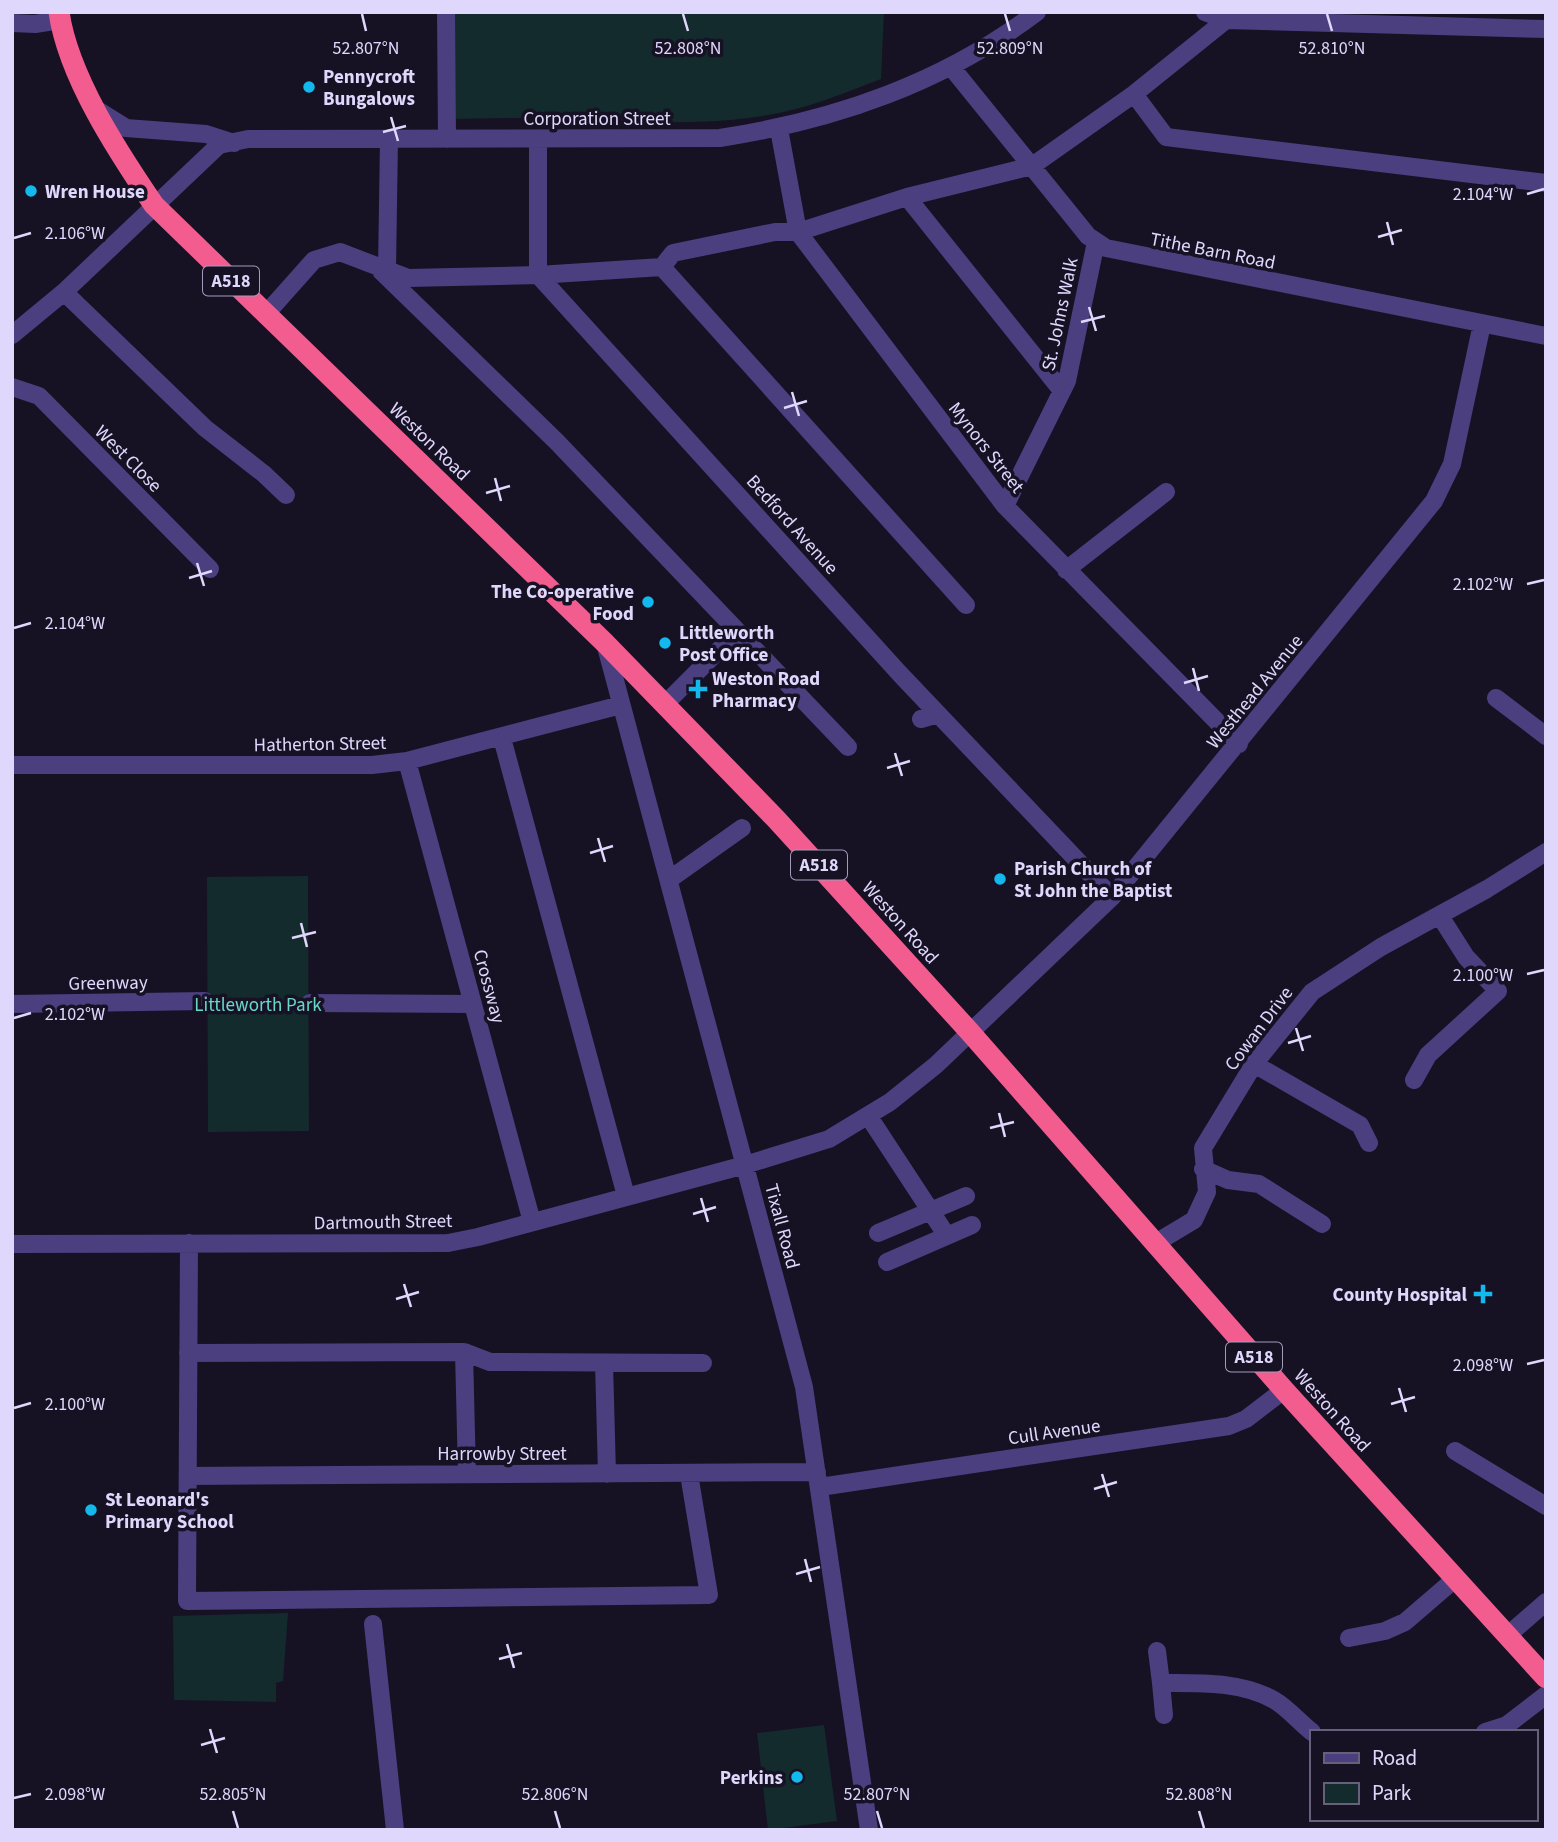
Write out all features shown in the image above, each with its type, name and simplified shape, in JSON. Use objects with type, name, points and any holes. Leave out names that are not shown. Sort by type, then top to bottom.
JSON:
[{"type":"highway","name":"Weston Road","points":[[60,16],[94,108],[121,158],[154,205],[666,703],[969,1031],[1284,1390],[1546,1678]]},
{"type":"street","points":[[446,12],[447,139]]},
{"type":"street","name":"Corporation Street","points":[[12,335],[64,292],[219,145],[248,139],[720,138],[779,129],[865,104],[953,68],[1006,36],[1037,12]]},
{"type":"street","points":[[1205,12],[1229,16],[1546,29]]},
{"type":"street","points":[[12,23],[35,24],[60,16]]},
{"type":"street","points":[[265,315],[313,260],[341,252],[408,278],[538,275],[662,267],[673,253],[775,232],[798,232],[907,197],[1032,166],[1133,94],[1229,16]]},
{"type":"street","name":"Tithe Barn Road","points":[[953,68],[1096,242],[1124,253],[1546,336]]},
{"type":"street","points":[[1133,94],[1167,137],[1546,183]]},
{"type":"street","points":[[94,108],[125,128],[206,134],[234,143]]},
{"type":"street","name":"Mynors Street","points":[[779,129],[798,232],[1005,506],[1239,744]]},
{"type":"street","points":[[389,139],[381,268],[557,442],[848,747]]},
{"type":"street","points":[[538,140],[538,275]]},
{"type":"street","points":[[907,197],[1062,391]]},
{"type":"street","name":"St. Johns Walk","points":[[1005,506],[1067,381],[1096,242]]},
{"type":"street","points":[[662,267],[966,605]]},
{"type":"street","name":"Bedford Avenue","points":[[538,275],[930,716],[1112,897]]},
{"type":"street","points":[[64,292],[205,428],[264,474],[286,495]]},
{"type":"street","name":"Westhead Avenue","points":[[869,1117],[936,1065],[1112,897],[1239,744],[1445,484],[1452,464],[1482,324]]},
{"type":"street","name":"West Close","points":[[12,387],[39,396],[210,569]]},
{"type":"street","points":[[1066,570],[1166,492]]},
{"type":"street","points":[[666,703],[737,632]]},
{"type":"street","name":"Tixall Road","points":[[605,643],[804,1387],[870,1830]]},
{"type":"street","points":[[1496,698],[1546,736]]},
{"type":"street","name":"Hatherton Street","points":[[12,765],[372,765],[407,761],[621,705]]},
{"type":"street","points":[[502,738],[626,1196]]},
{"type":"street","name":"Crossway","points":[[407,761],[532,1222]]},
{"type":"street","points":[[670,879],[742,828]]},
{"type":"street","name":"Cowan Drive","points":[[1154,1244],[1194,1220],[1207,1192],[1203,1148],[1254,1064],[1312,992],[1381,947],[1440,916],[1546,852]]},
{"type":"street","points":[[1414,1080],[1427,1055],[1498,991],[1466,957],[1440,916]]},
{"type":"street","name":"Greenway","points":[[12,1004],[205,1001]]},
{"type":"street","points":[[310,1003],[473,1004]]},
{"type":"street","points":[[1254,1064],[1360,1125],[1368,1143]]},
{"type":"street","points":[[869,1117],[947,1236]]},
{"type":"street","name":"Dartmouth Street","points":[[12,1244],[447,1243],[745,1165],[829,1139],[869,1117]]},
{"type":"street","points":[[1203,1169],[1228,1180],[1259,1184],[1322,1224]]},
{"type":"street","points":[[878,1234],[966,1196]]},
{"type":"street","points":[[887,1262],[972,1225]]},
{"type":"street","points":[[188,1243],[187,1601],[709,1595],[689,1474]]},
{"type":"street","points":[[188,1353],[464,1352],[490,1362],[703,1363]]},
{"type":"street","points":[[464,1352],[467,1474]]},
{"type":"street","points":[[604,1363],[607,1474]]},
{"type":"street","name":"Cull Avenue","points":[[818,1479],[1229,1426],[1246,1419],[1284,1390]]},
{"type":"street","points":[[1455,1451],[1546,1506]]},
{"type":"street","name":"Harrowby Street","points":[[188,1476],[689,1474],[818,1479]]},
{"type":"street","points":[[1349,1638],[1385,1631],[1405,1622],[1455,1579]]},
{"type":"street","points":[[1508,1635],[1546,1602]]},
{"type":"street","points":[[373,1624],[395,1830]]},
{"type":"street","points":[[1157,1651],[1164,1715]]},
{"type":"street","points":[[1161,1683],[1202,1684],[1252,1690],[1276,1701],[1310,1730]]},
{"type":"street","points":[[1491,1730],[1507,1725],[1546,1695]]},
{"type":"green space","points":[[445,12],[884,12],[881,79],[797,109],[744,118],[695,122],[573,123],[573,117],[446,119]]},
{"type":"green space","name":"Littleworth Park","points":[[308,876],[309,1131],[208,1132],[207,877]]},
{"type":"green space","points":[[288,1613],[283,1681],[276,1683],[276,1702],[174,1700],[173,1616]]},
{"type":"green space","name":"Perkins","points":[[824,1725],[837,1821],[768,1830],[757,1733]]},
{"type":"place","name":"Pennycroft Bungalows","points":[[309,87]]},
{"type":"place","name":"Wren House","points":[[31,191]]},
{"type":"place","name":"The Co-operative Food","points":[[648,602]]},
{"type":"place","name":"Littleworth Post Office","points":[[665,643]]},
{"type":"place","name":"Weston Road Pharmacy","points":[[698,689]]},
{"type":"place","name":"Parish Church of St John the Baptist","points":[[1000,879]]},
{"type":"place","name":"County Hospital","points":[[1483,1294]]},
{"type":"place","name":"St Leonard's Primary School","points":[[91,1510]]},
{"type":"place","name":"Perkins","points":[[797,1777]]}]
